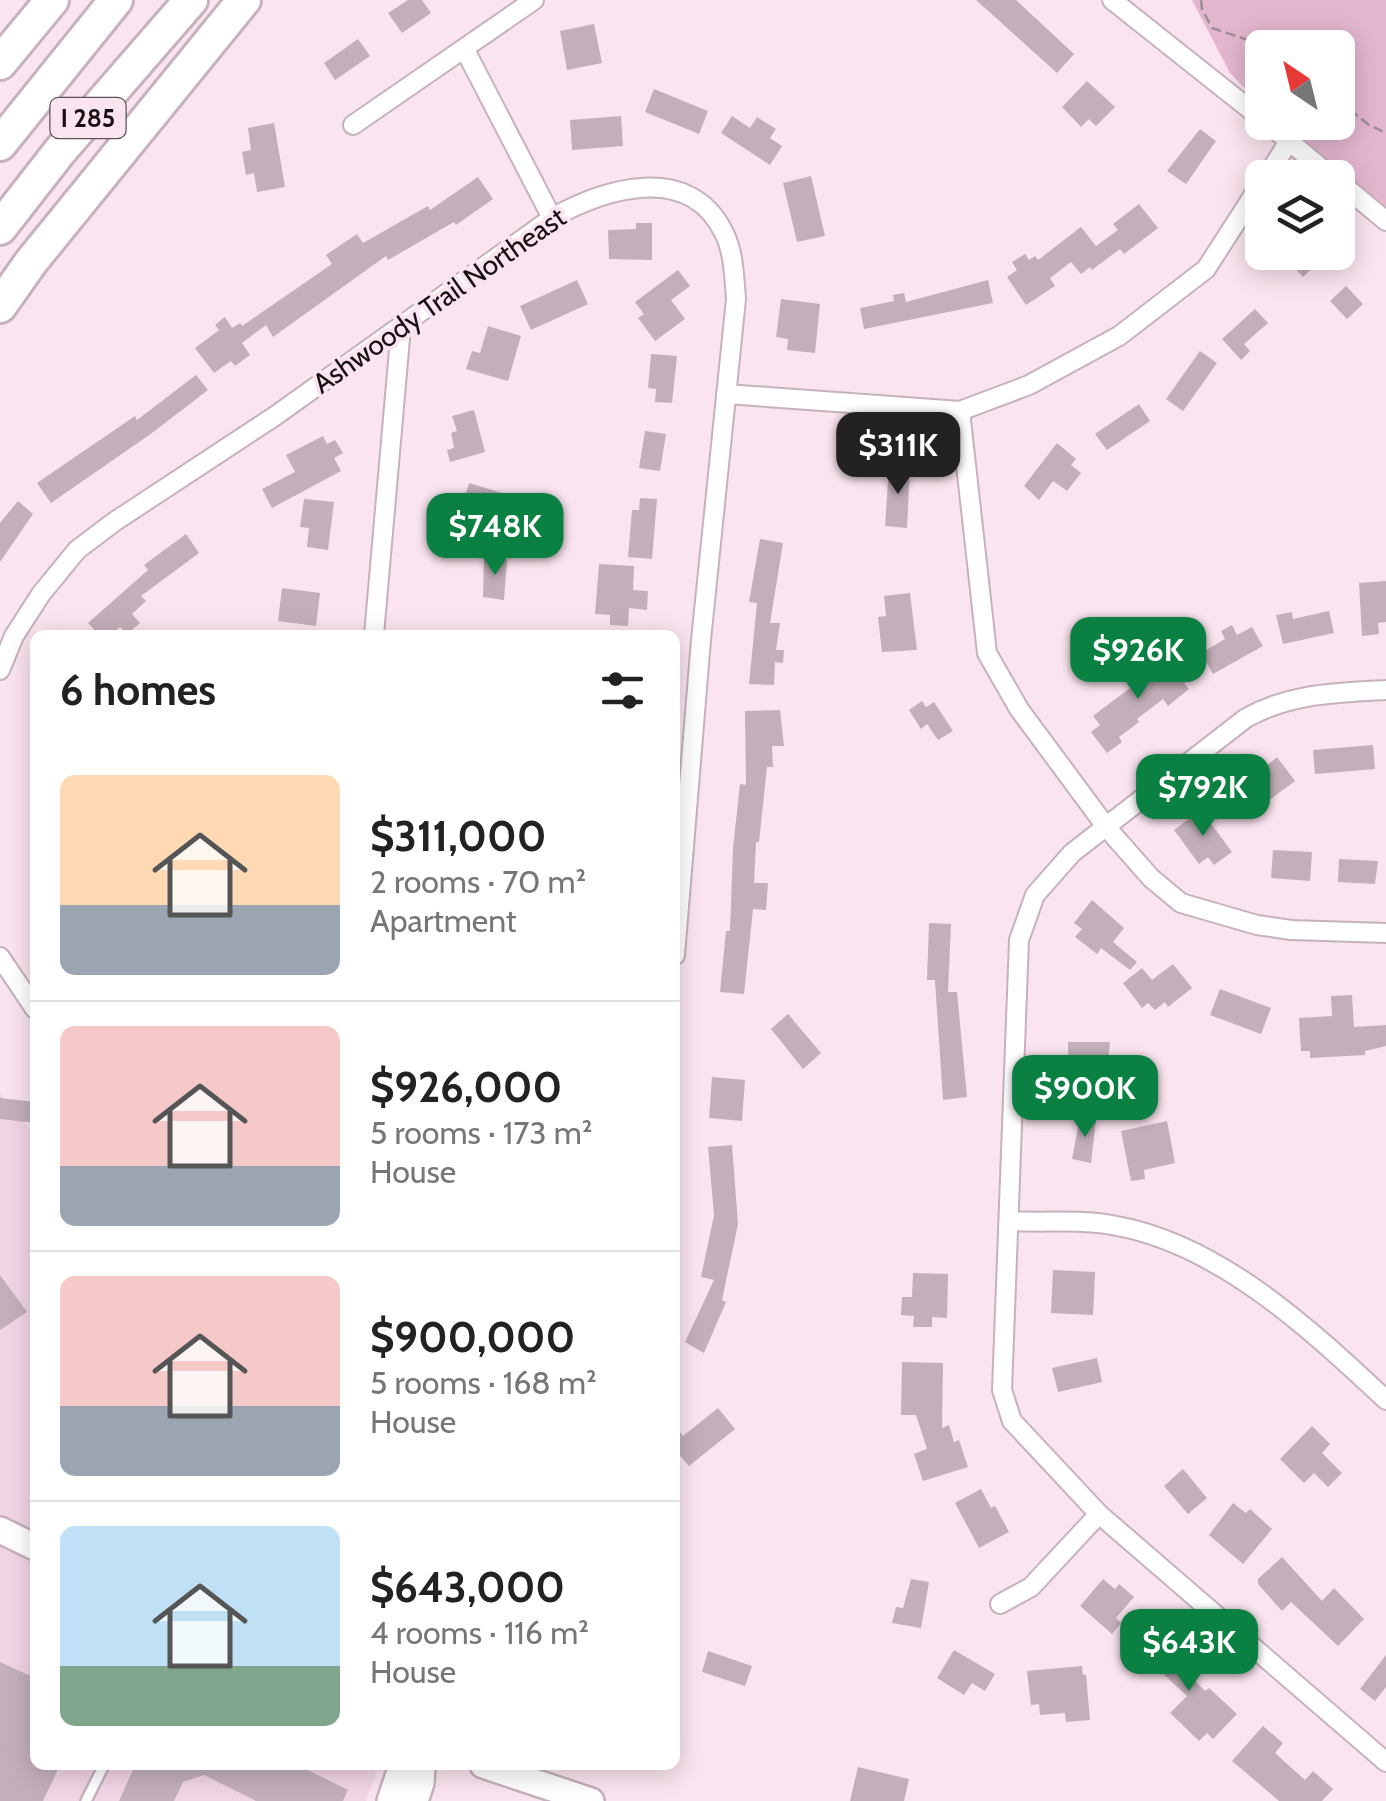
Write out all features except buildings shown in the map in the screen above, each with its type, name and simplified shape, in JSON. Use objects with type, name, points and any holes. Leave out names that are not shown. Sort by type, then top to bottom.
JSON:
[{"type":"highway","points":[[0,64],[52,0]]},
{"type":"highway","name":"I 285","points":[[0,144],[116,0]]},
{"type":"highway","name":"I 285","points":[[0,228],[60,151],[191,0]]},
{"type":"highway","points":[[0,306],[31,262],[244,0]]},
{"type":"main road","points":[[0,1530],[30,1545]]},
{"type":"main road","points":[[390,1801],[403,1770]]},
{"type":"main road","points":[[415,1801],[422,1770]]},
{"type":"main road","points":[[498,1770],[591,1801]]},
{"type":"street","points":[[353,125],[534,0]]},
{"type":"street","points":[[1112,0],[1245,106]]},
{"type":"street","points":[[466,50],[552,218]]},
{"type":"street","points":[[1277,160],[1290,141],[1312,160]]},
{"type":"street","name":"Ashwoody Trail Northeast","points":[[0,670],[14,636],[42,594],[77,550],[114,522],[401,327],[552,218],[585,200],[641,186],[666,187],[710,210],[724,232],[736,299],[680,900]]},
{"type":"street","points":[[1355,195],[1386,221]]},
{"type":"street","points":[[726,394],[960,411],[1029,385],[1119,336],[1162,306],[1206,269],[1245,209]]},
{"type":"street","points":[[374,630],[401,327]]},
{"type":"street","points":[[960,411],[988,653],[1020,709],[1107,828],[1151,878],[1181,903],[1291,930],[1386,933]]},
{"type":"street","points":[[1386,690],[1306,695],[1271,704],[1246,718],[1072,853],[1035,895],[1019,940],[1002,1390],[1012,1421],[1099,1514],[1386,1762]]},
{"type":"street","points":[[0,957],[30,1002]]},
{"type":"street","points":[[1010,1221],[1114,1225],[1191,1250],[1315,1334],[1386,1400]]},
{"type":"street","points":[[1000,1604],[1031,1587],[1099,1514]]},
{"type":"lane","points":[[86,1801],[102,1770]]},
{"type":"path","points":[[1201,0],[1212,28],[1245,39]]},
{"type":"path","points":[[1355,114],[1386,133]]},
{"type":"shaded area","points":[[1192,0],[1386,0],[1386,211],[1355,189],[1355,160],[1317,160],[1296,140],[1355,140],[1355,30],[1245,30],[1245,88],[1230,73]]},
{"type":"shaded area","points":[[0,1094],[30,1129],[30,1770],[377,1770],[366,1801],[0,1801]]}]
